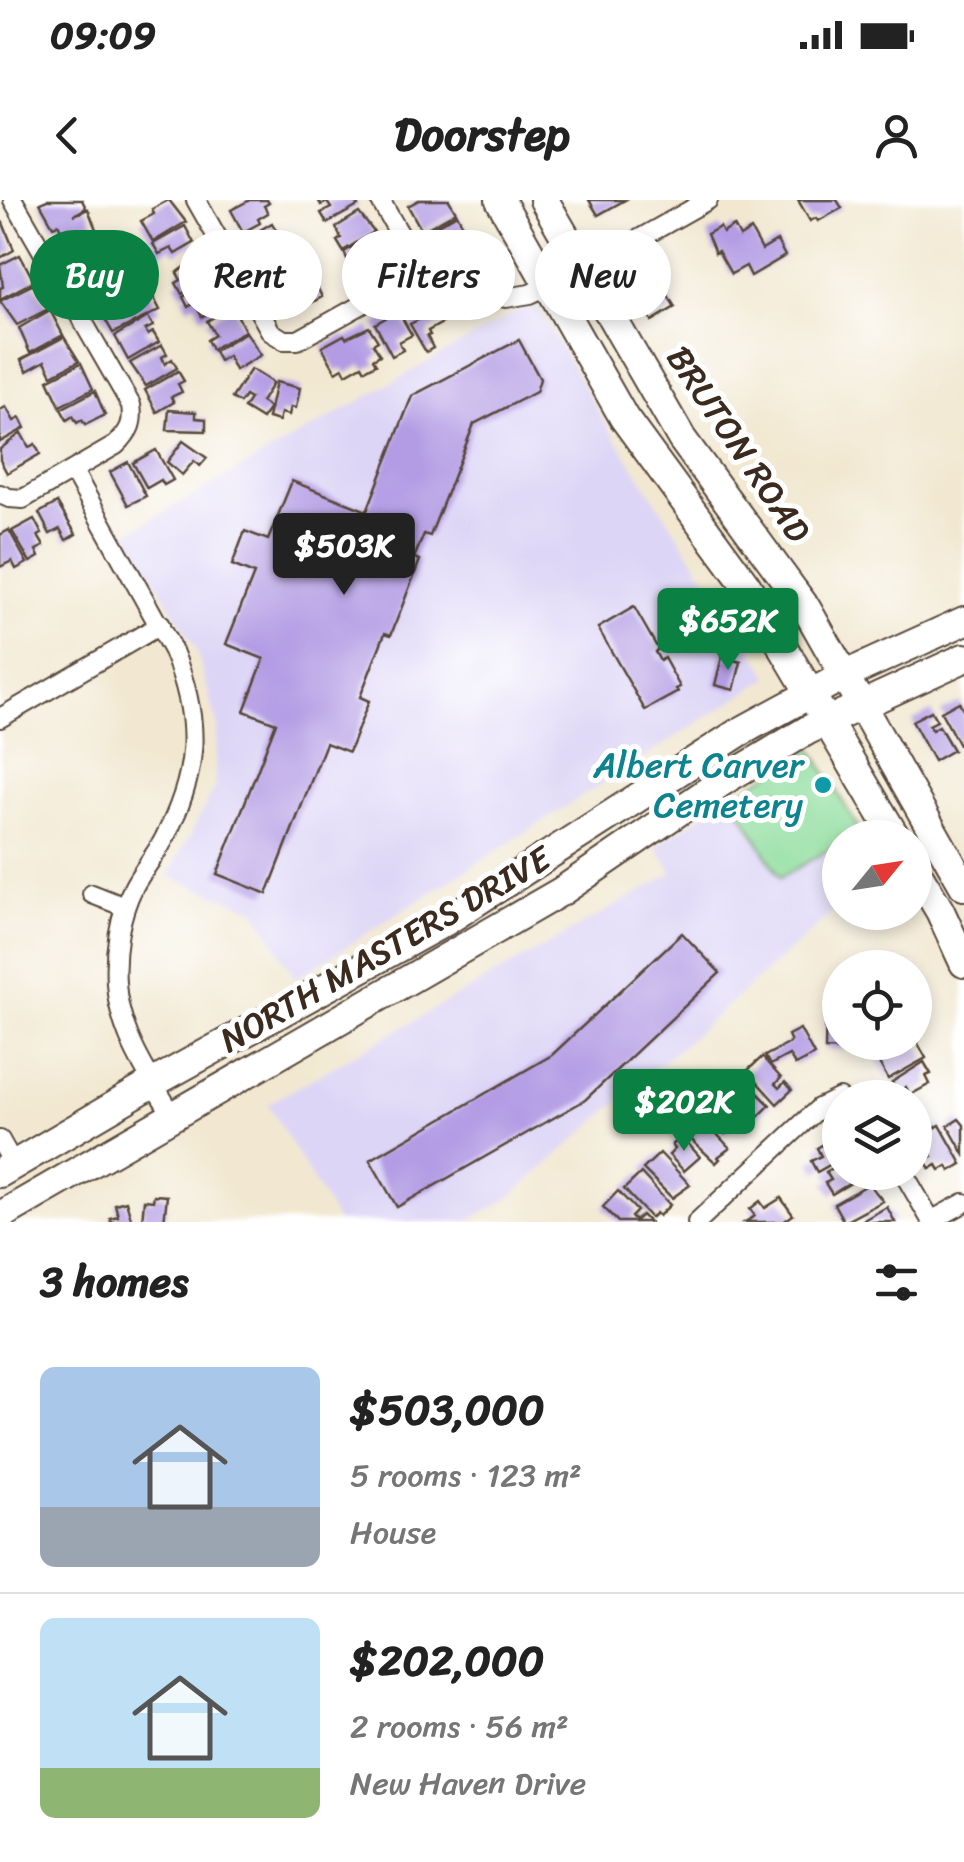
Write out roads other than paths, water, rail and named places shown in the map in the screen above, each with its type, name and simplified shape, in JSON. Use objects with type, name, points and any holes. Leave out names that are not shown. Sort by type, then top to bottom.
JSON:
[{"type":"main road","name":"BRUTON ROAD","points":[[500,200],[535,261]]},
{"type":"main road","name":"BRUTON ROAD","points":[[544,200],[561,230]]},
{"type":"main road","name":"BRUTON ROAD","points":[[569,320],[650,457],[746,585],[885,820]]},
{"type":"main road","name":"BRUTON ROAD","points":[[613,320],[682,440],[775,562],[845,675],[964,886]]},
{"type":"main road","points":[[650,457],[682,440]]},
{"type":"main road","name":"NORTH MASTERS DRIVE","points":[[7,1169],[152,1083],[446,921],[692,761],[810,693],[964,620]]},
{"type":"main road","name":"NORTH MASTERS DRIVE","points":[[0,1216],[562,892],[726,778],[826,722],[964,658]]},
{"type":"main road","points":[[932,898],[964,964]]},
{"type":"street","points":[[0,494],[24,499],[116,446],[134,421],[131,406],[13,200]]},
{"type":"street","points":[[196,200],[271,332],[284,340],[298,340],[342,315]]},
{"type":"street","points":[[380,200],[397,230]]},
{"type":"street","points":[[655,230],[708,200]]},
{"type":"street","points":[[73,470],[160,625],[185,679],[193,717],[194,751],[180,808],[125,907],[117,944],[116,986],[132,1048],[173,1116]]},
{"type":"street","points":[[0,718],[160,625]]},
{"type":"street","points":[[92,894],[125,907]]},
{"type":"street","points":[[697,1222],[822,1107]]},
{"type":"street","points":[[0,1140],[7,1169]]},
{"type":"street","points":[[913,1190],[931,1221],[964,1203]]},
{"type":"place","name":"Albert Carver Cemetery","points":[[823,785]]}]
